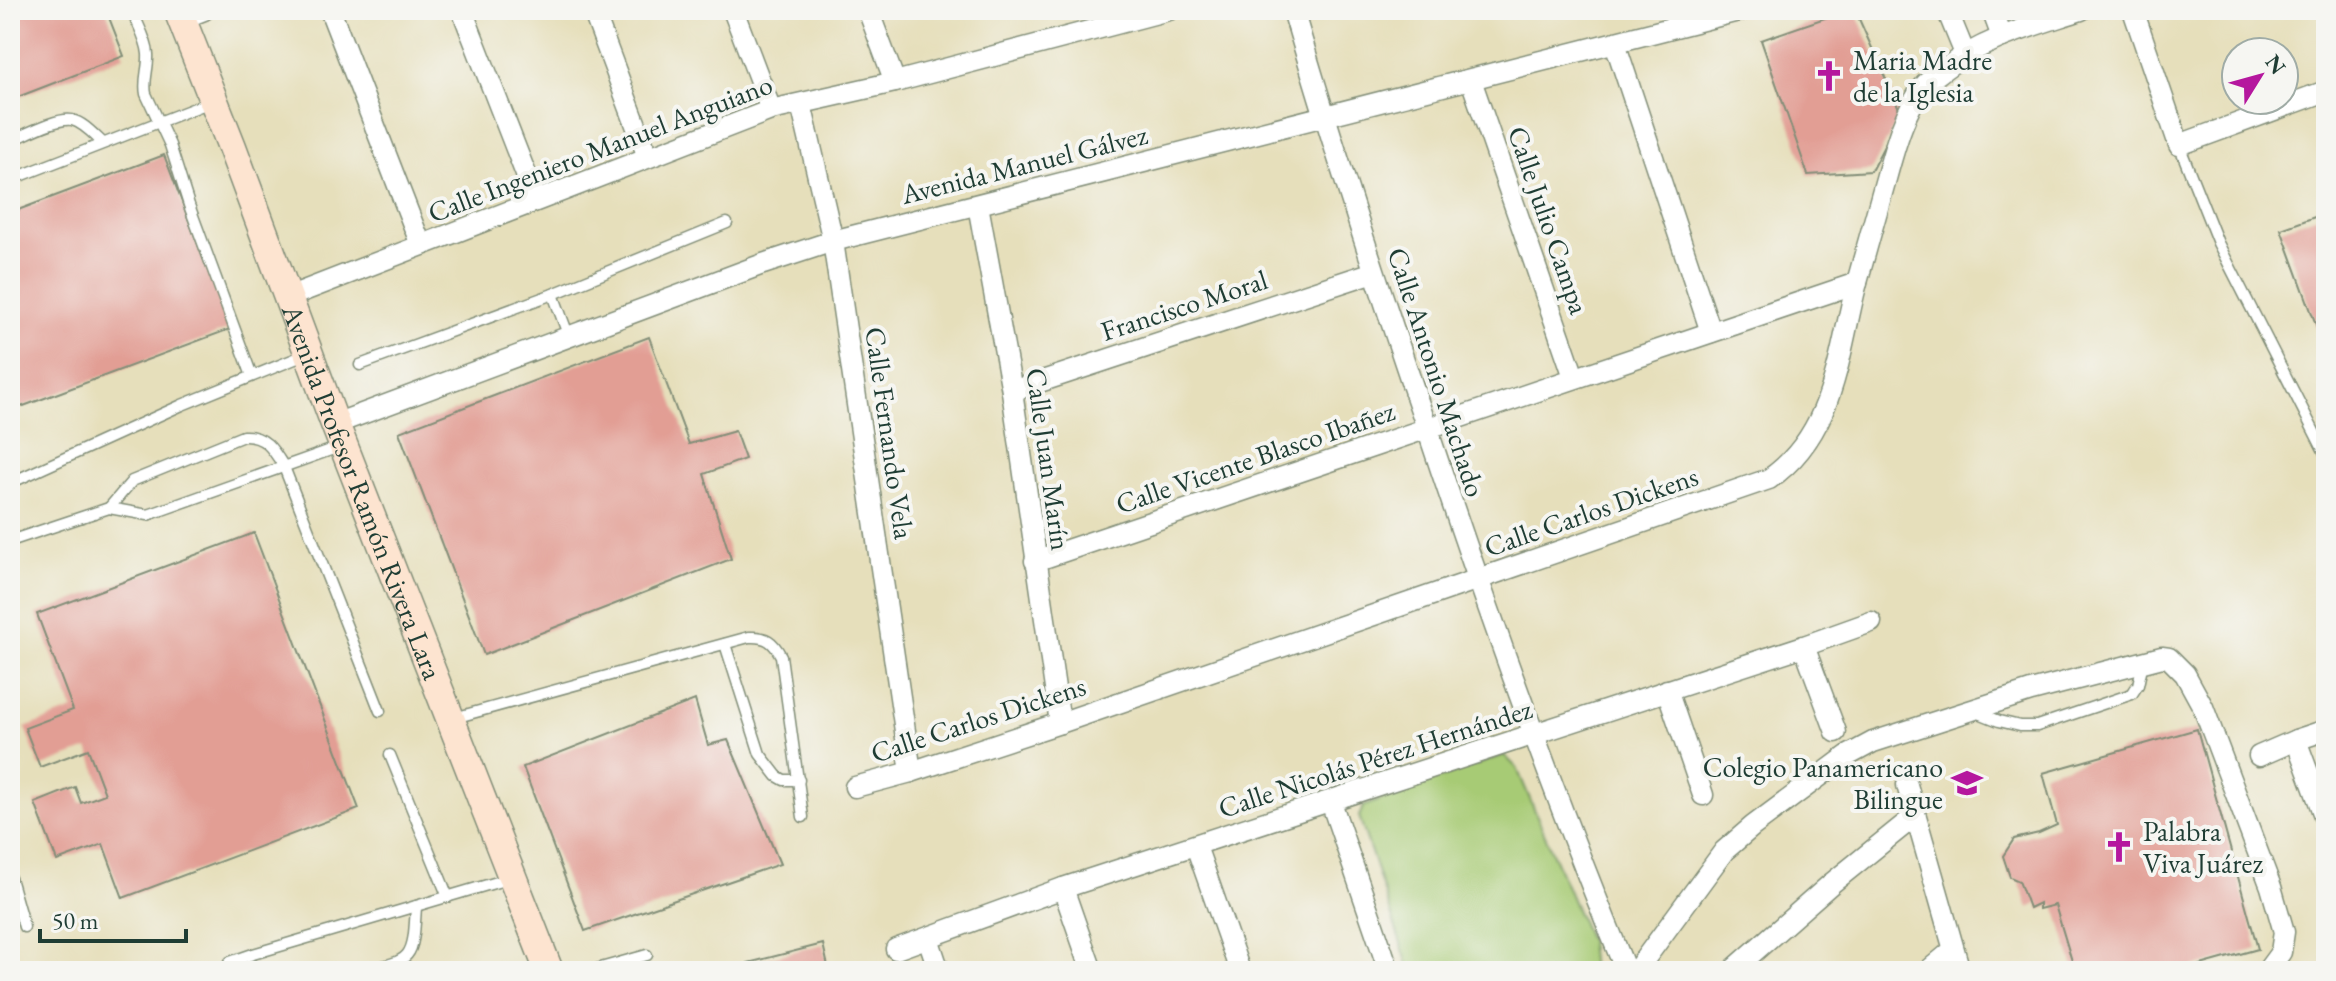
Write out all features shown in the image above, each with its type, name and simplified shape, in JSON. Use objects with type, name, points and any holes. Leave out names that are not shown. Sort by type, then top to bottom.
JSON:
[{"type":"main road","name":"Avenida Profesor Ramón Rivera Lara","points":[[187,13],[213,101],[549,971]]},
{"type":"street","points":[[330,10],[421,245]]},
{"type":"street","points":[[462,10],[536,200]]},
{"type":"street","points":[[593,10],[648,157]]},
{"type":"street","points":[[733,10],[771,110]]},
{"type":"street","points":[[868,10],[895,82]]},
{"type":"street","name":"Calle Ingeniero Manuel Anguiano","points":[[288,297],[771,110],[895,82],[1169,10]]},
{"type":"street","name":"Calle Antonio Machado","points":[[1293,10],[1374,272],[1477,581],[1626,971]]},
{"type":"street","name":"Avenida Manuel Gálvez","points":[[340,435],[569,337],[833,241],[1742,10]]},
{"type":"street","points":[[1947,10],[1965,54]]},
{"type":"street","points":[[1992,10],[2002,37]]},
{"type":"street","name":"Calle Carlos Dickens","points":[[855,787],[1060,723],[1769,479],[1797,456],[1815,431],[1828,403],[1857,283],[1904,122],[1924,86],[1965,54],[2002,37],[2081,10]]},
{"type":"street","points":[[2133,10],[2179,145],[2326,91]]},
{"type":"street","points":[[1615,43],[1711,332]]},
{"type":"street","name":"Calle Julio Campa","points":[[1471,80],[1574,377]]},
{"type":"street","name":"Calle Fernando Vela","points":[[801,104],[833,241],[911,772]]},
{"type":"street","name":"Calle Juan Marín","points":[[978,205],[1012,391],[1060,723]]},
{"type":"street","name":"Francisco Moral","points":[[1012,391],[1374,272]]},
{"type":"street","name":"Calle Vicente Blasco Ibañez","points":[[1035,561],[1857,283]]},
{"type":"street","name":"Calle Nicolás Pérez Hernández","points":[[896,949],[1063,888],[1871,622]]},
{"type":"street","points":[[1804,646],[1836,732]]},
{"type":"street","points":[[1636,971],[1724,851],[1847,756],[1873,742],[2031,691],[2152,659],[2169,658],[2185,674],[2203,707],[2271,887],[2284,932],[2281,952],[2267,971]]},
{"type":"street","points":[[1667,690],[1703,795]]},
{"type":"street","points":[[2259,756],[2326,730]]},
{"type":"street","points":[[2296,740],[2326,821]]},
{"type":"street","points":[[1907,785],[1960,971]]},
{"type":"street","points":[[1331,802],[1389,971]]},
{"type":"street","points":[[1730,971],[1915,816]]},
{"type":"street","points":[[1196,846],[1240,971]]},
{"type":"street","points":[[1063,888],[1092,971]]},
{"type":"street","points":[[928,938],[939,971]]},
{"type":"street","points":[[1928,971],[1953,950]]},
{"type":"lane","points":[[132,10],[147,47],[146,94],[170,145],[252,376]]},
{"type":"lane","points":[[10,180],[213,101]]},
{"type":"lane","points":[[10,141],[58,121],[71,120],[85,126],[103,143]]},
{"type":"lane","points":[[2179,145],[2218,243],[2326,455]]},
{"type":"lane","points":[[360,365],[553,294],[727,223]]},
{"type":"lane","points":[[553,294],[569,337]]},
{"type":"lane","points":[[10,483],[102,440],[309,353]]},
{"type":"lane","points":[[10,541],[109,508],[148,515],[284,467],[340,435]]},
{"type":"lane","points":[[109,508],[132,481],[243,436],[262,439],[272,447],[284,467],[380,711]]},
{"type":"lane","points":[[452,719],[749,637],[769,639],[781,656],[803,817]]},
{"type":"lane","points":[[725,644],[760,754],[777,776],[784,780],[799,780]]},
{"type":"lane","points":[[1973,710],[1999,721],[2037,726],[2132,694],[2152,659]]},
{"type":"lane","points":[[390,755],[448,897]]},
{"type":"lane","points":[[223,971],[230,962],[253,954],[513,877]]},
{"type":"lane","points":[[10,878],[24,927]]},
{"type":"lane","points":[[360,971],[400,962],[409,952],[414,942],[416,906]]},
{"type":"lane","points":[[598,970],[647,955]]},
{"type":"green space","points":[[1504,755],[1517,768],[1589,940],[1592,971],[1410,971],[1359,816],[1364,806]]},
{"type":"building","points":[[10,10],[106,10],[124,56],[10,100]]},
{"type":"building","name":"Maria Madre de la Iglesia","points":[[1855,10],[1901,113],[1871,171],[1808,175],[1761,40]]},
{"type":"building","points":[[164,155],[230,329],[10,411],[10,213]]},
{"type":"building","points":[[2326,213],[2326,352],[2281,229]]},
{"type":"building","points":[[649,337],[689,444],[735,431],[745,459],[704,474],[731,559],[484,655],[399,432]]},
{"type":"building","points":[[254,533],[359,809],[123,898],[103,844],[57,861],[35,803],[75,787],[81,803],[105,794],[88,749],[40,767],[25,728],[73,710],[37,614]]},
{"type":"building","points":[[695,700],[708,745],[728,740],[780,864],[585,931],[523,767]]},
{"type":"building","name":"Palabra Viva Juárez","points":[[2197,729],[2258,949],[2179,971],[2075,971],[2055,905],[2039,909],[2039,903],[2029,908],[2019,881],[2010,877],[2003,856],[2014,839],[2057,825],[2043,773]]},
{"type":"building","points":[[823,944],[829,971],[749,971],[748,963]]},
{"type":"place","name":"Maria Madre de la Iglesia","points":[[1829,76]]},
{"type":"place","name":"Colegio Panamericano Bilingue","points":[[1967,783]]},
{"type":"place","name":"Palabra Viva Juárez","points":[[2119,847]]}]
